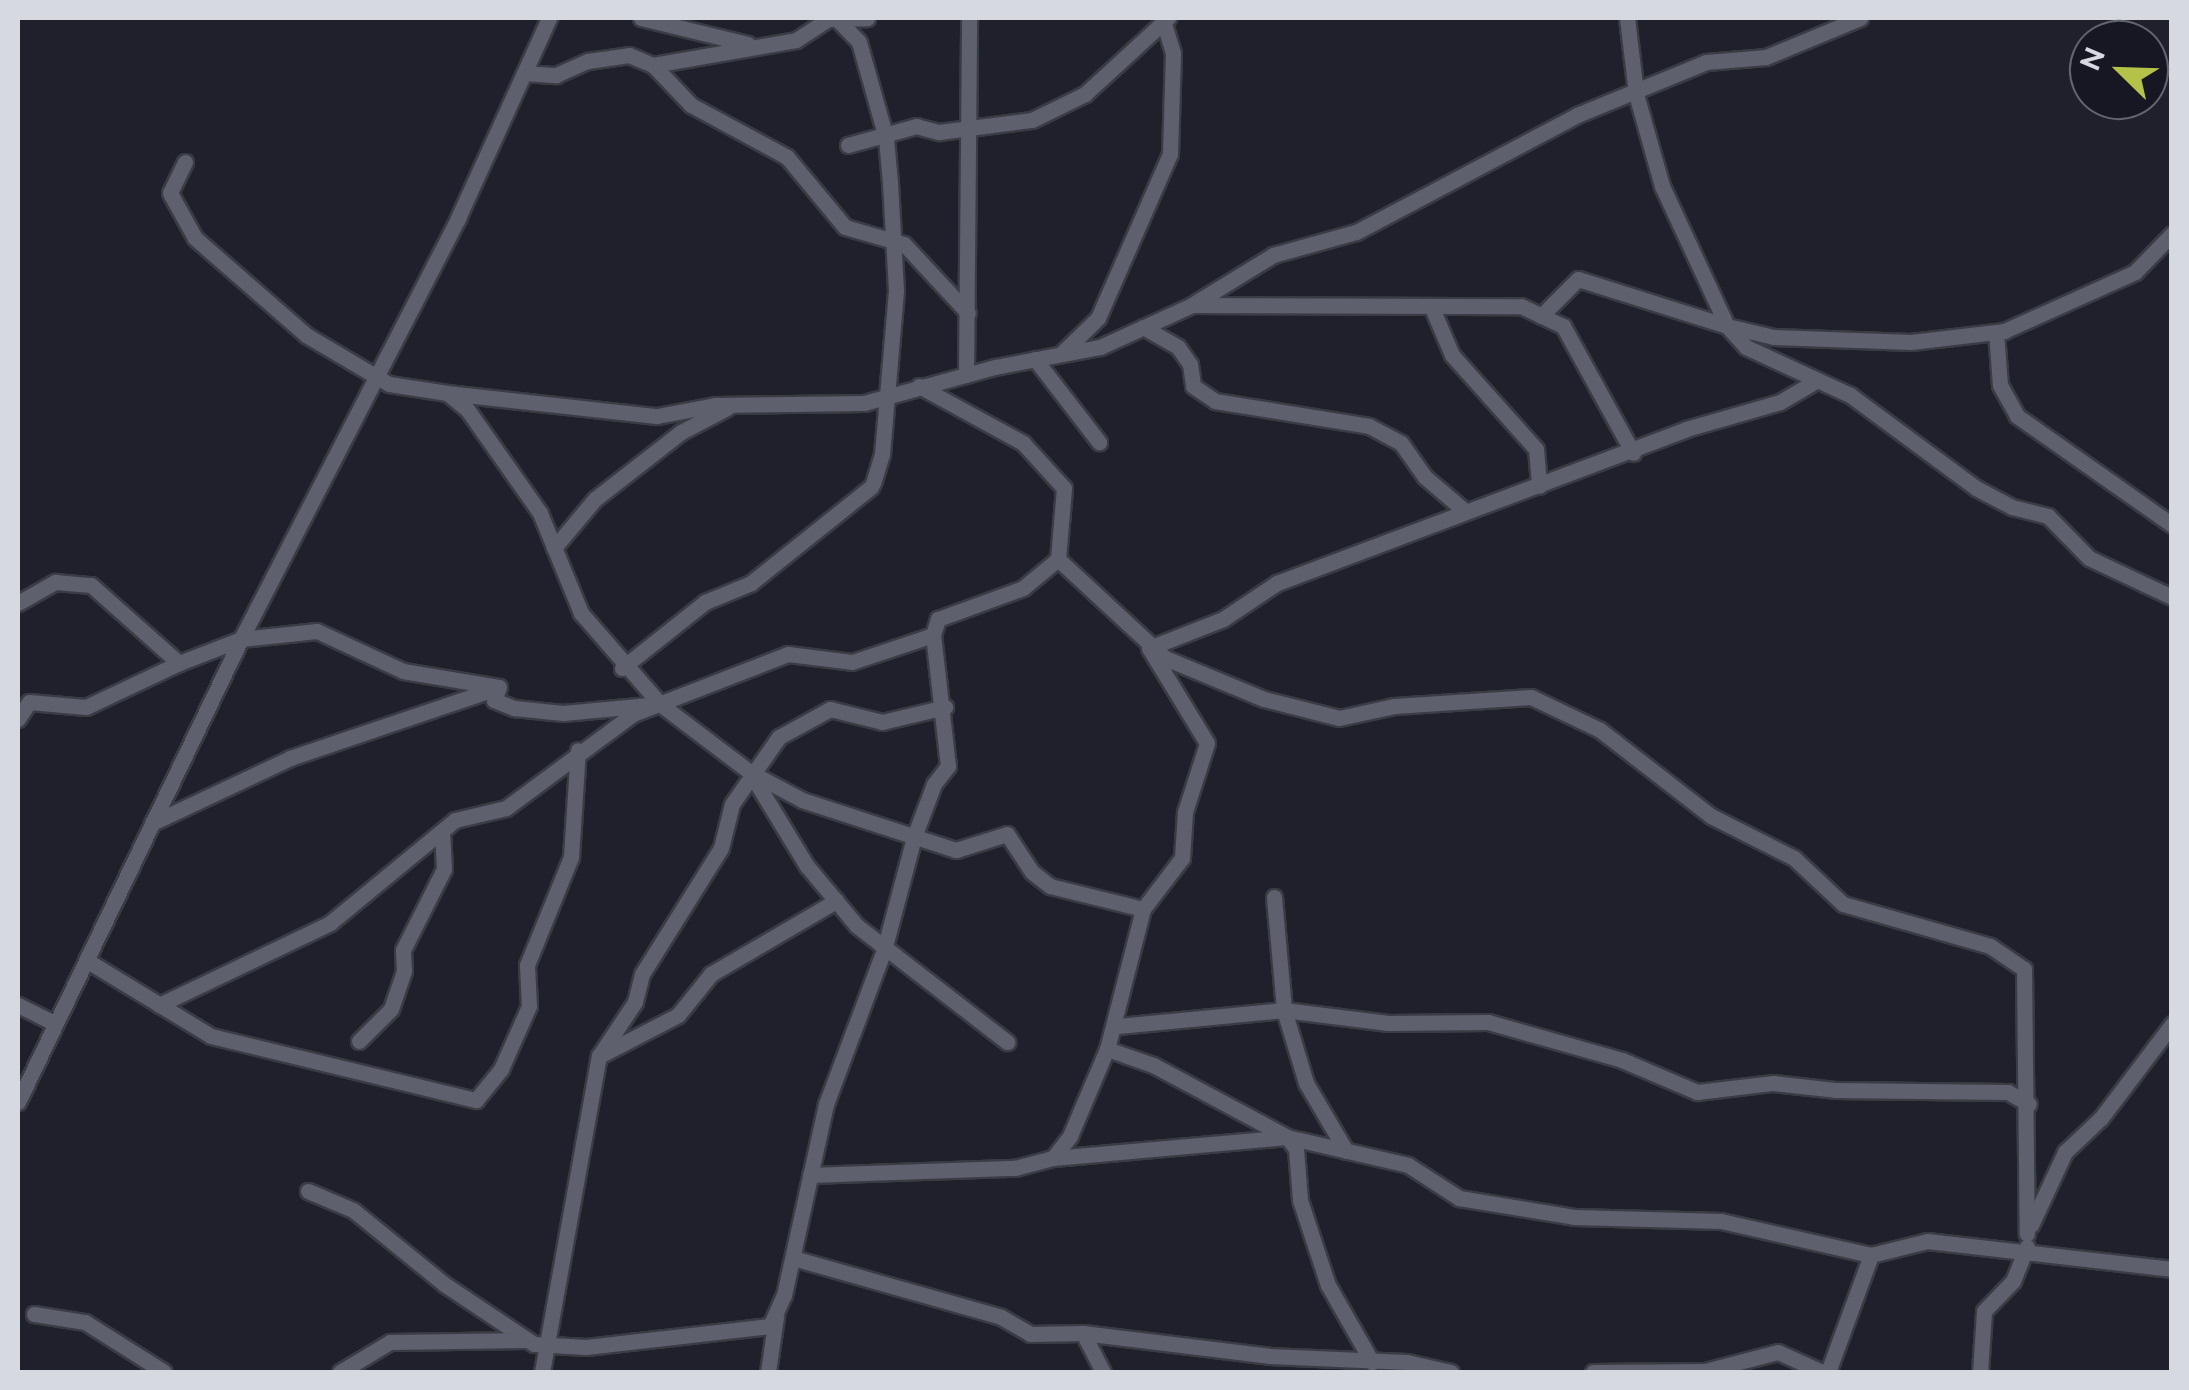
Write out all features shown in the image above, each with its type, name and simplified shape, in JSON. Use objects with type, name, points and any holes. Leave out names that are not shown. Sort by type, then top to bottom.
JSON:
[{"type":"street","points":[[18,1102],[25,1078],[56,1024],[241,639],[378,377],[549,18]]},
{"type":"street","points":[[641,18],[756,46]]},
{"type":"street","points":[[653,64],[796,40],[837,18],[867,18]]},
{"type":"street","points":[[622,668],[706,602],[751,583],[872,485],[882,454],[896,291],[886,138],[860,42],[837,18]]},
{"type":"street","points":[[966,375],[972,127],[969,18]]},
{"type":"street","points":[[1626,18],[1636,94],[1662,186],[1727,326],[1746,346],[1850,395],[1976,488],[2012,507],[2048,516],[2089,558],[2172,598]]},
{"type":"street","points":[[186,162],[170,193],[195,238],[306,334],[378,377],[447,393],[656,416],[730,406],[864,403],[966,375],[1100,347],[1192,305],[1272,255],[1356,232],[1528,138],[1706,62],[1766,57],[1860,18]]},
{"type":"street","points":[[848,145],[886,138],[916,126],[939,132],[1032,120],[1085,94],[1166,19]]},
{"type":"street","points":[[1062,354],[1098,318],[1170,154],[1173,53],[1166,19]]},
{"type":"street","points":[[524,73],[556,75],[588,60],[630,56],[653,64],[691,105],[787,158],[845,227],[904,244],[968,312]]},
{"type":"street","points":[[1542,316],[1578,279],[1774,337],[1872,341],[1996,332],[2135,272],[2172,234]]},
{"type":"street","points":[[1192,305],[1521,306],[1563,326],[1633,452]]},
{"type":"street","points":[[1432,308],[1452,355],[1536,448],[1539,486]]},
{"type":"street","points":[[1142,328],[1178,347],[1190,364],[1193,386],[1215,401],[1370,426],[1400,443],[1425,477],[1465,511]]},
{"type":"street","points":[[1996,332],[2000,385],[2017,416],[2172,524]]},
{"type":"street","points":[[1035,359],[1099,442]]},
{"type":"street","points":[[1148,648],[1224,620],[1277,583],[1400,542],[1465,511],[1633,452],[1686,429],[1780,402],[1816,380]]},
{"type":"street","points":[[768,1372],[776,1315],[793,1258],[826,1104],[884,950],[914,837],[934,784],[948,766],[946,707],[933,635],[938,619],[1023,588],[1058,559],[1064,488],[1023,443],[920,386]]},
{"type":"street","points":[[447,393],[503,458],[540,513],[581,613],[622,668],[660,704],[750,772],[792,796],[956,850],[1007,834],[1032,872],[1050,886],[1142,909]]},
{"type":"street","points":[[554,548],[595,499],[681,432],[730,406]]},
{"type":"street","points":[[1053,1158],[1118,1026],[1142,909],[1182,858],[1185,812],[1207,743],[1148,648],[1058,559]]},
{"type":"street","points":[[18,603],[56,582],[91,585],[179,663]]},
{"type":"street","points":[[18,718],[30,702],[86,707],[241,639],[318,631],[403,671],[499,687]]},
{"type":"street","points":[[159,1005],[330,923],[442,835],[455,820],[506,808],[578,750],[660,704],[788,654],[852,662],[933,635]]},
{"type":"street","points":[[1148,648],[1264,699],[1338,718],[1394,706],[1531,696],[1600,730],[1710,816],[1794,858],[1843,904],[1990,946],[2024,969],[2029,1104],[2026,1252],[2013,1281],[1984,1312],[1980,1372]]},
{"type":"street","points":[[499,687],[494,700],[514,708],[563,713],[660,704]]},
{"type":"street","points":[[152,823],[290,758],[499,687]]},
{"type":"street","points":[[542,1372],[599,1056],[635,1002],[642,974],[665,934],[722,848],[732,804],[750,772],[779,737],[830,710],[882,722],[946,707]]},
{"type":"street","points":[[86,960],[230,1042],[476,1100],[502,1070],[529,1006],[527,966],[572,856],[578,750]]},
{"type":"street","points":[[750,772],[836,900],[884,950],[1007,1042]]},
{"type":"street","points":[[359,1041],[391,1009],[407,940],[444,869],[442,835]]},
{"type":"street","points":[[1274,897],[1284,1010],[1306,1083],[1346,1151]]},
{"type":"street","points":[[599,1056],[678,1016],[711,974],[836,900]]},
{"type":"street","points":[[18,1005],[56,1024]]},
{"type":"street","points":[[1118,1026],[1284,1010],[1388,1023],[1488,1022],[1622,1060],[1697,1092],[1773,1082],[1835,1090],[2008,1092],[2029,1104]]},
{"type":"street","points":[[2027,1234],[2065,1152],[2101,1118],[2172,1024]]},
{"type":"street","points":[[1108,1050],[1153,1065],[1287,1137],[1408,1165],[1459,1198],[1574,1216],[1721,1221],[1871,1255],[1927,1242],[2172,1269]]},
{"type":"street","points":[[810,1175],[1015,1168],[1053,1158],[1287,1137]]},
{"type":"street","points":[[1287,1137],[1296,1150],[1300,1200],[1328,1285],[1372,1362]]},
{"type":"street","points":[[308,1191],[353,1210],[526,1340],[546,1347],[760,1330],[776,1315]]},
{"type":"street","points":[[1593,1372],[1705,1371],[1778,1352],[1825,1372],[1871,1255]]},
{"type":"street","points":[[793,1258],[1001,1316],[1030,1334],[1082,1333],[1137,1344],[1408,1362],[1451,1372]]},
{"type":"street","points":[[34,1314],[85,1322],[164,1372]]},
{"type":"street","points":[[1082,1333],[1103,1372]]},
{"type":"street","points":[[340,1372],[390,1342],[526,1340]]}]
